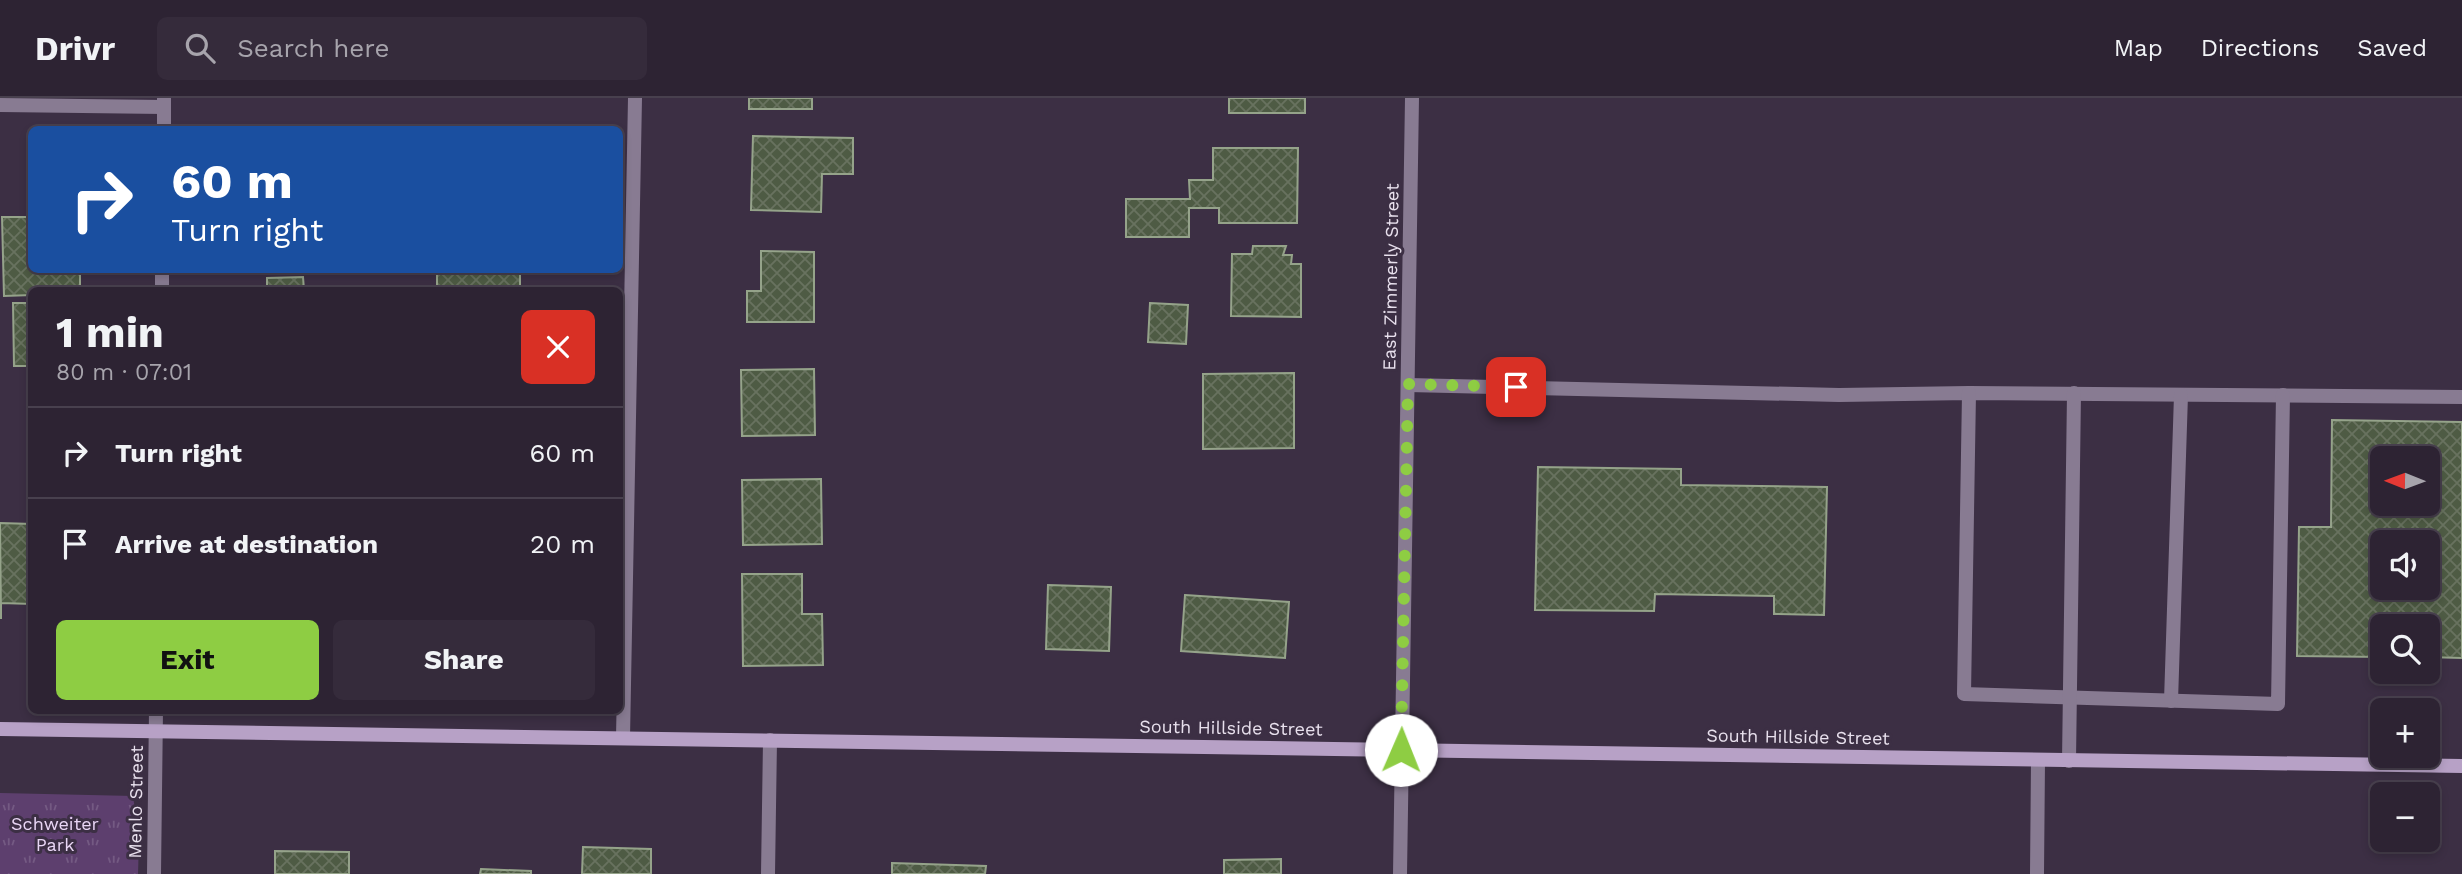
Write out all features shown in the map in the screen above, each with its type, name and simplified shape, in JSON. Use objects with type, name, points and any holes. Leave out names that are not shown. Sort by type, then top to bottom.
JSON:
[{"type":"main road","name":"South Hillside Street","points":[[0,729],[2462,766]]},
{"type":"street","points":[[623,738],[635,98]]},
{"type":"street","name":"East Zimmerly Street","points":[[1400,874],[1412,98]]},
{"type":"street","points":[[0,105],[164,102],[164,126]]},
{"type":"street","points":[[1408,384],[1839,395],[2074,393],[2462,397]]},
{"type":"street","points":[[1969,393],[1964,694],[2278,704],[2283,396]]},
{"type":"street","points":[[2068,761],[2074,393]]},
{"type":"street","points":[[2171,701],[2181,395]]},
{"type":"street","name":"Menlo Street","points":[[154,874],[156,714]]},
{"type":"street","points":[[768,874],[770,740]]},
{"type":"street","points":[[2037,874],[2038,761]]},
{"type":"green space","name":"Schweiter Park","points":[[0,793],[133,796],[139,839],[138,874],[0,874]]},
{"type":"building","points":[[749,98],[812,98],[812,109],[749,109]]},
{"type":"building","points":[[1229,98],[1305,98],[1305,113],[1229,113]]},
{"type":"building","points":[[500,125],[540,125],[540,126]]},
{"type":"building","points":[[753,136],[853,138],[853,174],[822,174],[821,212],[751,210]]},
{"type":"building","points":[[1213,148],[1298,148],[1297,223],[1219,223],[1219,208],[1189,208],[1189,237],[1126,237],[1126,199],[1190,199],[1189,180],[1213,180]]},
{"type":"building","points":[[2,217],[28,217],[28,273],[80,273],[80,287],[28,287],[28,295],[4,296]]},
{"type":"building","points":[[1253,246],[1286,246],[1283,255],[1292,255],[1291,264],[1301,264],[1301,317],[1231,316],[1232,254],[1252,254]]},
{"type":"building","points":[[761,251],[814,252],[814,322],[747,322],[747,291],[761,291]]},
{"type":"building","points":[[437,273],[520,273],[520,287],[437,287]]},
{"type":"building","points":[[303,277],[304,287],[267,287],[267,278]]},
{"type":"building","points":[[13,303],[28,303],[28,366],[14,366]]},
{"type":"building","points":[[1150,303],[1188,305],[1186,344],[1148,342]]},
{"type":"building","points":[[814,369],[815,435],[742,436],[741,370]]},
{"type":"building","points":[[1294,373],[1294,448],[1203,449],[1203,374]]},
{"type":"building","points":[[2332,420],[2462,422],[2462,658],[2440,657],[2440,614],[2370,614],[2370,657],[2297,656],[2299,527],[2331,527]]},
{"type":"building","points":[[1538,467],[1681,469],[1681,485],[1827,487],[1824,615],[1774,614],[1774,596],[1655,594],[1654,611],[1535,610]]},
{"type":"building","points":[[821,479],[822,544],[743,545],[742,480]]},
{"type":"building","points":[[0,523],[28,524],[28,604],[1,603],[1,619]]},
{"type":"building","points":[[742,574],[802,574],[802,614],[822,614],[823,665],[743,666]]},
{"type":"building","points":[[1048,585],[1111,587],[1109,651],[1046,649]]},
{"type":"building","points":[[1185,595],[1289,602],[1285,658],[1181,651]]},
{"type":"building","points":[[583,847],[651,849],[651,874],[582,874]]},
{"type":"building","points":[[275,851],[349,852],[349,874],[275,874]]},
{"type":"building","points":[[1281,859],[1281,874],[1224,874],[1224,860]]},
{"type":"building","points":[[892,863],[986,866],[985,874],[892,874]]},
{"type":"building","points":[[481,869],[531,871],[531,874],[480,874]]},
{"type":"route","points":[[1401,750],[1408,384],[1516,387]]}]
